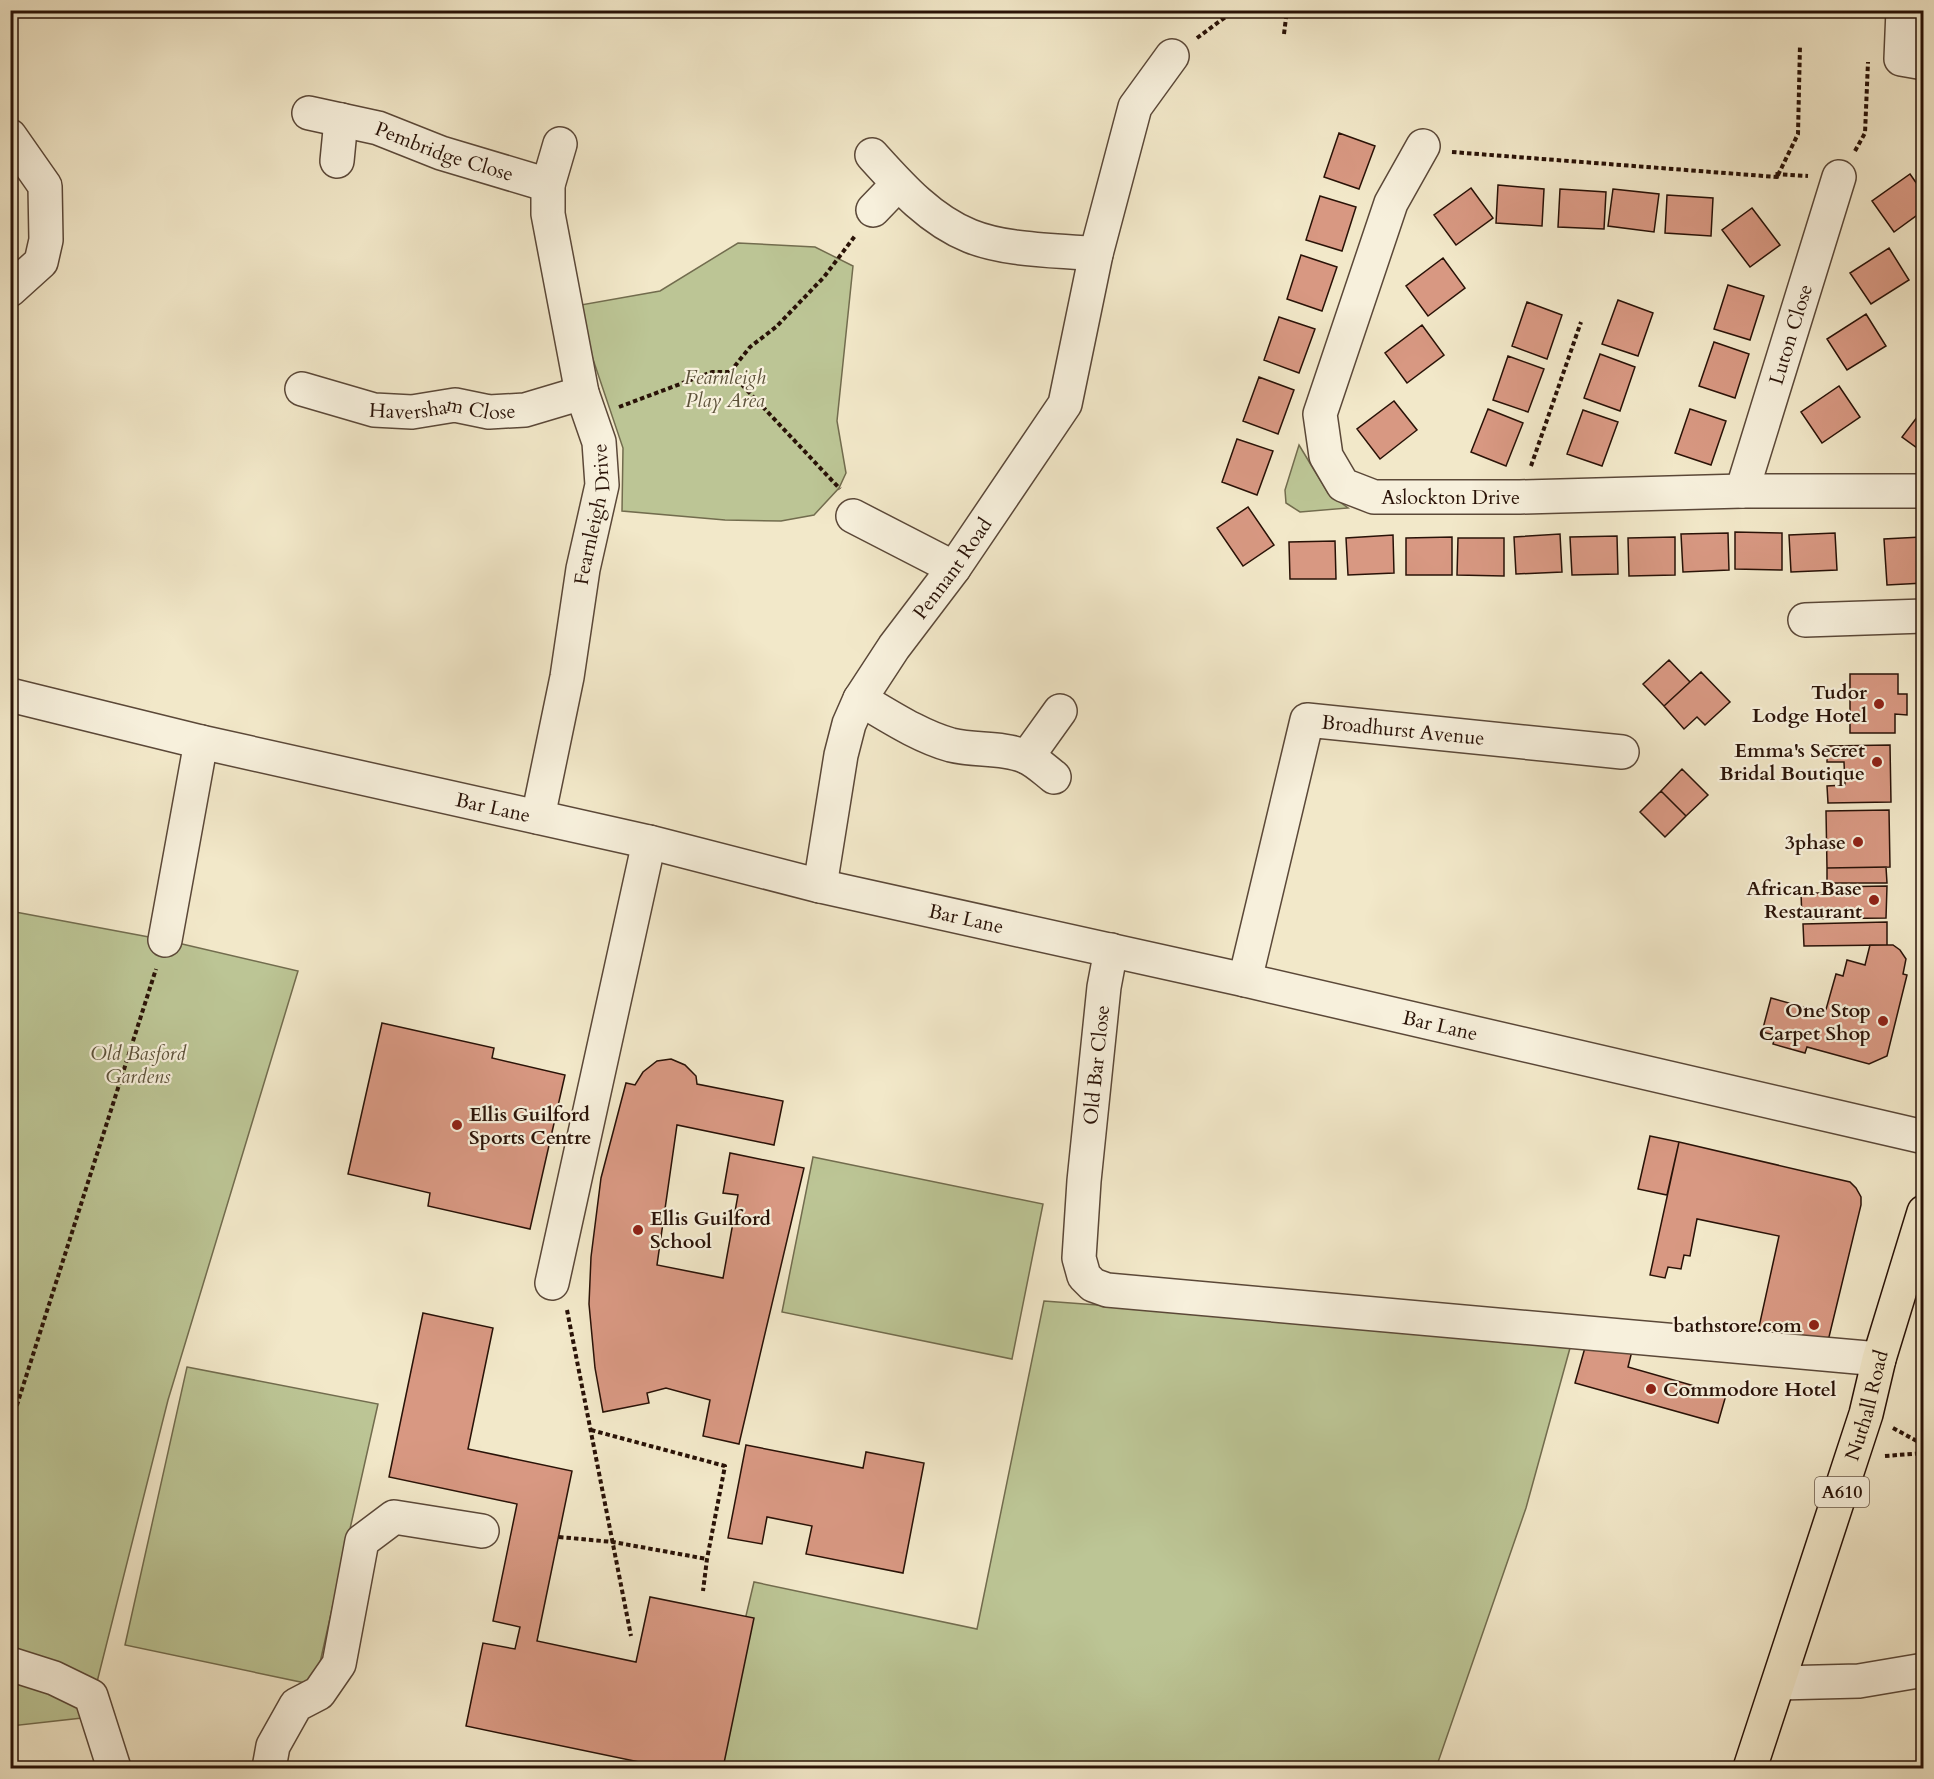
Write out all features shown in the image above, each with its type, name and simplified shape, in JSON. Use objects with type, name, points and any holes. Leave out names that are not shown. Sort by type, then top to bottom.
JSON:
[{"type":"highway","name":"Nuthall Road","points":[[1750,1768],[1866,1414],[1879,1359],[1923,1212]]},
{"type":"street","points":[[1903,10],[1900,59],[1923,63]]},
{"type":"street","name":"Pennant Road","points":[[820,886],[841,755],[849,724],[860,699],[894,647],[954,567],[1065,404],[1096,254],[1123,102],[1172,56]]},
{"type":"street","name":"Pembridge Close","points":[[309,113],[378,128],[441,153],[548,185]]},
{"type":"street","points":[[336,161],[341,120]]},
{"type":"street","points":[[10,136],[45,186],[46,240],[41,262],[10,290]]},
{"type":"street","name":"Fearnleigh Drive","points":[[538,817],[567,677],[583,569],[602,485],[599,442],[586,404],[548,214],[548,185],[560,144]]},
{"type":"street","name":"Aslockton Drive","points":[[1423,146],[1391,203],[1320,414],[1326,456],[1343,485],[1374,497],[1520,497],[1743,491],[1923,490]]},
{"type":"street","points":[[872,155],[898,184],[940,220],[970,236],[1001,245],[1096,254]]},
{"type":"street","name":"Luton Close","points":[[1743,491],[1839,177]]},
{"type":"street","points":[[873,210],[898,184]]},
{"type":"street","name":"Haversham Close","points":[[302,389],[374,411],[412,412],[455,405],[489,412],[525,411],[586,404]]},
{"type":"street","points":[[853,516],[954,567]]},
{"type":"street","points":[[1805,620],[1923,616]]},
{"type":"street","name":"Bar Lane","points":[[10,695],[201,742],[649,842],[820,886],[1245,980],[1923,1137]]},
{"type":"street","points":[[860,699],[907,726],[949,744],[973,749],[1012,752],[1026,757],[1054,777]]},
{"type":"street","points":[[1026,757],[1060,711]]},
{"type":"street","name":"Broadhurst Avenue","points":[[1245,980],[1307,720],[1622,752]]},
{"type":"street","points":[[165,940],[201,742]]},
{"type":"street","points":[[552,1283],[649,842]]},
{"type":"street","name":"Old Bar Close","points":[[1111,950],[1104,987],[1084,1181],[1079,1257],[1084,1276],[1093,1284],[1107,1290],[1879,1359]]},
{"type":"street","points":[[269,1768],[273,1746],[296,1705],[319,1693],[339,1664],[362,1541],[394,1517],[482,1531]]},
{"type":"street","points":[[10,1664],[54,1678],[91,1696],[114,1768]]},
{"type":"street","points":[[1779,1683],[1859,1681],[1923,1670]]},
{"type":"path","points":[[1172,56],[1235,10]]},
{"type":"path","points":[[1284,34],[1287,10]]},
{"type":"path","points":[[1777,177],[1798,134],[1800,45]]},
{"type":"path","points":[[1777,177],[1774,174],[1839,177],[1865,133],[1868,55]]},
{"type":"path","points":[[1423,146],[1458,153],[1777,177]]},
{"type":"path","points":[[730,372],[750,347],[776,327],[824,277],[873,210]]},
{"type":"path","points":[[1520,497],[1581,322]]},
{"type":"path","points":[[586,404],[612,410],[712,372],[730,372],[840,488],[853,516]]},
{"type":"path","points":[[10,1419],[165,940]]},
{"type":"path","points":[[552,1283],[566,1305],[631,1636]]},
{"type":"path","points":[[591,1430],[725,1466],[703,1591]]},
{"type":"path","points":[[559,1537],[613,1542],[707,1559]]},
{"type":"green space","name":"Fearnleigh Play Area","points":[[738,243],[815,247],[853,266],[837,421],[846,473],[839,488],[814,515],[781,521],[725,520],[622,511],[623,448],[575,306],[660,291]]},
{"type":"green space","points":[[1299,445],[1328,493],[1348,508],[1300,512],[1286,503],[1285,490]]},
{"type":"green space","name":"Old Basford Gardens","points":[[10,911],[165,940],[298,971],[168,1400],[97,1682],[82,1718],[11,1726]]},
{"type":"green space","points":[[813,1157],[1043,1204],[1012,1359],[782,1312]]},
{"type":"green space","points":[[1044,1301],[1471,1333],[1570,1348],[1526,1508],[1436,1768],[710,1768],[754,1582],[977,1629]]},
{"type":"green space","points":[[187,1367],[378,1404],[315,1685],[125,1645]]},
{"type":"building","points":[[1339,133],[1375,146],[1359,189],[1324,177]]},
{"type":"building","points":[[1910,174],[1924,194],[1924,210],[1894,232],[1872,201]]},
{"type":"building","points":[[1498,185],[1544,189],[1542,226],[1496,223]]},
{"type":"building","points":[[1471,188],[1493,218],[1456,245],[1434,215]]},
{"type":"building","points":[[1560,189],[1606,192],[1604,229],[1558,227]]},
{"type":"building","points":[[1613,189],[1659,194],[1654,232],[1608,226]]},
{"type":"building","points":[[1667,195],[1713,198],[1711,236],[1665,233]]},
{"type":"building","points":[[1320,196],[1356,207],[1342,251],[1306,240]]},
{"type":"building","points":[[1752,208],[1780,245],[1750,267],[1722,230]]},
{"type":"building","points":[[1889,248],[1909,280],[1871,304],[1850,273]]},
{"type":"building","points":[[1301,255],[1337,267],[1322,311],[1287,299]]},
{"type":"building","points":[[1443,258],[1465,288],[1428,316],[1406,286]]},
{"type":"building","points":[[1728,285],[1764,296],[1750,340],[1714,329]]},
{"type":"building","points":[[1618,300],[1653,313],[1638,356],[1602,344]]},
{"type":"building","points":[[1527,302],[1562,315],[1547,359],[1512,346]]},
{"type":"building","points":[[1866,314],[1886,346],[1847,370],[1827,339]]},
{"type":"building","points":[[1279,317],[1315,329],[1299,373],[1264,360]]},
{"type":"building","points":[[1422,325],[1444,355],[1407,383],[1385,353]]},
{"type":"building","points":[[1714,342],[1749,354],[1735,398],[1699,386]]},
{"type":"building","points":[[1600,354],[1635,367],[1620,411],[1584,398]]},
{"type":"building","points":[[1508,356],[1544,369],[1528,412],[1493,400]]},
{"type":"building","points":[[1259,377],[1294,390],[1278,434],[1243,421]]},
{"type":"building","points":[[1839,386],[1860,417],[1822,443],[1801,412]]},
{"type":"building","points":[[1394,401],[1417,430],[1380,459],[1357,429]]},
{"type":"building","points":[[1924,408],[1924,453],[1902,437]]},
{"type":"building","points":[[1488,409],[1523,423],[1506,466],[1471,452]]},
{"type":"building","points":[[1690,409],[1726,421],[1711,465],[1675,453]]},
{"type":"building","points":[[1583,410],[1618,422],[1602,466],[1567,454]]},
{"type":"building","points":[[1237,439],[1273,451],[1257,495],[1222,482]]},
{"type":"building","points":[[1248,507],[1274,545],[1243,566],[1217,528]]},
{"type":"building","points":[[1735,532],[1782,533],[1782,570],[1735,569]]},
{"type":"building","points":[[1728,533],[1729,570],[1683,572],[1681,534]]},
{"type":"building","points":[[1835,533],[1837,570],[1791,572],[1789,535]]},
{"type":"building","points":[[1560,534],[1562,572],[1516,574],[1514,537]]},
{"type":"building","points":[[1393,535],[1394,573],[1348,575],[1346,538]]},
{"type":"building","points":[[1617,536],[1618,574],[1572,575],[1570,537]]},
{"type":"building","points":[[1452,537],[1452,575],[1406,575],[1406,538]]},
{"type":"building","points":[[1675,537],[1675,575],[1629,576],[1628,538]]},
{"type":"building","points":[[1921,537],[1924,583],[1887,585],[1884,539]]},
{"type":"building","points":[[1458,538],[1504,538],[1504,576],[1457,575]]},
{"type":"building","points":[[1335,541],[1336,579],[1290,579],[1289,542]]},
{"type":"building","points":[[1669,660],[1690,682],[1664,706],[1643,684]]},
{"type":"building","points":[[1701,672],[1730,702],[1705,725],[1697,717],[1684,729],[1664,706]]},
{"type":"building","name":"Tudor Lodge Hotel","points":[[1850,674],[1898,674],[1898,694],[1907,694],[1907,715],[1895,714],[1895,733],[1850,733]]},
{"type":"building","points":[[1890,745],[1891,802],[1828,803],[1827,786],[1845,785],[1844,762],[1827,762],[1827,746]]},
{"type":"building","points":[[1682,769],[1708,795],[1686,816],[1661,791]]},
{"type":"building","points":[[1661,791],[1686,816],[1665,837],[1640,812]]},
{"type":"building","name":"3phase","points":[[1889,810],[1890,867],[1827,868],[1826,811]]},
{"type":"building","points":[[1886,867],[1887,883],[1827,883],[1827,868]]},
{"type":"building","points":[[1887,886],[1886,918],[1802,919],[1801,893],[1831,893],[1831,887]]},
{"type":"building","points":[[1887,922],[1887,945],[1804,946],[1803,924]]},
{"type":"building","points":[[1870,945],[1893,945],[1906,959],[1903,974],[1907,975],[1887,1056],[1869,1064],[1807,1047],[1805,1053],[1773,1044],[1775,1035],[1762,1032],[1771,998],[1825,1013],[1836,974],[1843,976],[1847,960],[1865,965]]},
{"type":"building","name":"Ellis Guilford Sports Centre","points":[[382,1023],[494,1048],[492,1058],[565,1075],[530,1229],[428,1206],[430,1193],[348,1174]]},
{"type":"building","points":[[671,1059],[685,1065],[696,1076],[697,1084],[783,1101],[774,1145],[677,1125],[657,1265],[723,1278],[738,1195],[723,1193],[730,1153],[804,1168],[739,1444],[703,1436],[710,1400],[666,1388],[647,1393],[649,1403],[603,1412],[595,1368],[589,1304],[591,1257],[601,1178],[626,1083],[635,1085],[643,1072],[657,1061]]},
{"type":"building","points":[[1650,1136],[1679,1142],[1667,1195],[1638,1189]]},
{"type":"building","points":[[1679,1142],[1850,1182],[1856,1188],[1861,1197],[1861,1205],[1829,1337],[1816,1344],[1757,1336],[1779,1236],[1697,1219],[1690,1256],[1684,1255],[1681,1269],[1668,1267],[1665,1278],[1650,1275]]},
{"type":"building","points":[[423,1313],[493,1328],[468,1449],[572,1471],[537,1641],[636,1662],[650,1597],[754,1618],[723,1768],[668,1768],[466,1726],[483,1643],[515,1649],[520,1627],[493,1621],[517,1504],[389,1477]]},
{"type":"building","name":"Commodore Hotel","points":[[1586,1344],[1633,1347],[1628,1367],[1726,1395],[1718,1423],[1575,1383]]},
{"type":"building","points":[[746,1445],[863,1468],[866,1452],[924,1463],[903,1573],[806,1554],[812,1526],[767,1517],[762,1544],[728,1538]]},
{"type":"place","name":"Tudor Lodge Hotel","points":[[1879,704]]},
{"type":"place","name":"Emma's Secret Bridal Boutique","points":[[1877,762]]},
{"type":"place","name":"3phase","points":[[1858,842]]},
{"type":"place","name":"African Base Restaurant","points":[[1874,900]]},
{"type":"place","name":"One Stop Carpet Shop","points":[[1883,1021]]},
{"type":"place","name":"Ellis Guilford Sports Centre","points":[[457,1125]]},
{"type":"place","name":"Ellis Guilford School","points":[[638,1230]]},
{"type":"place","name":"bathstore.com","points":[[1814,1325]]},
{"type":"place","name":"Commodore Hotel","points":[[1651,1389]]}]
